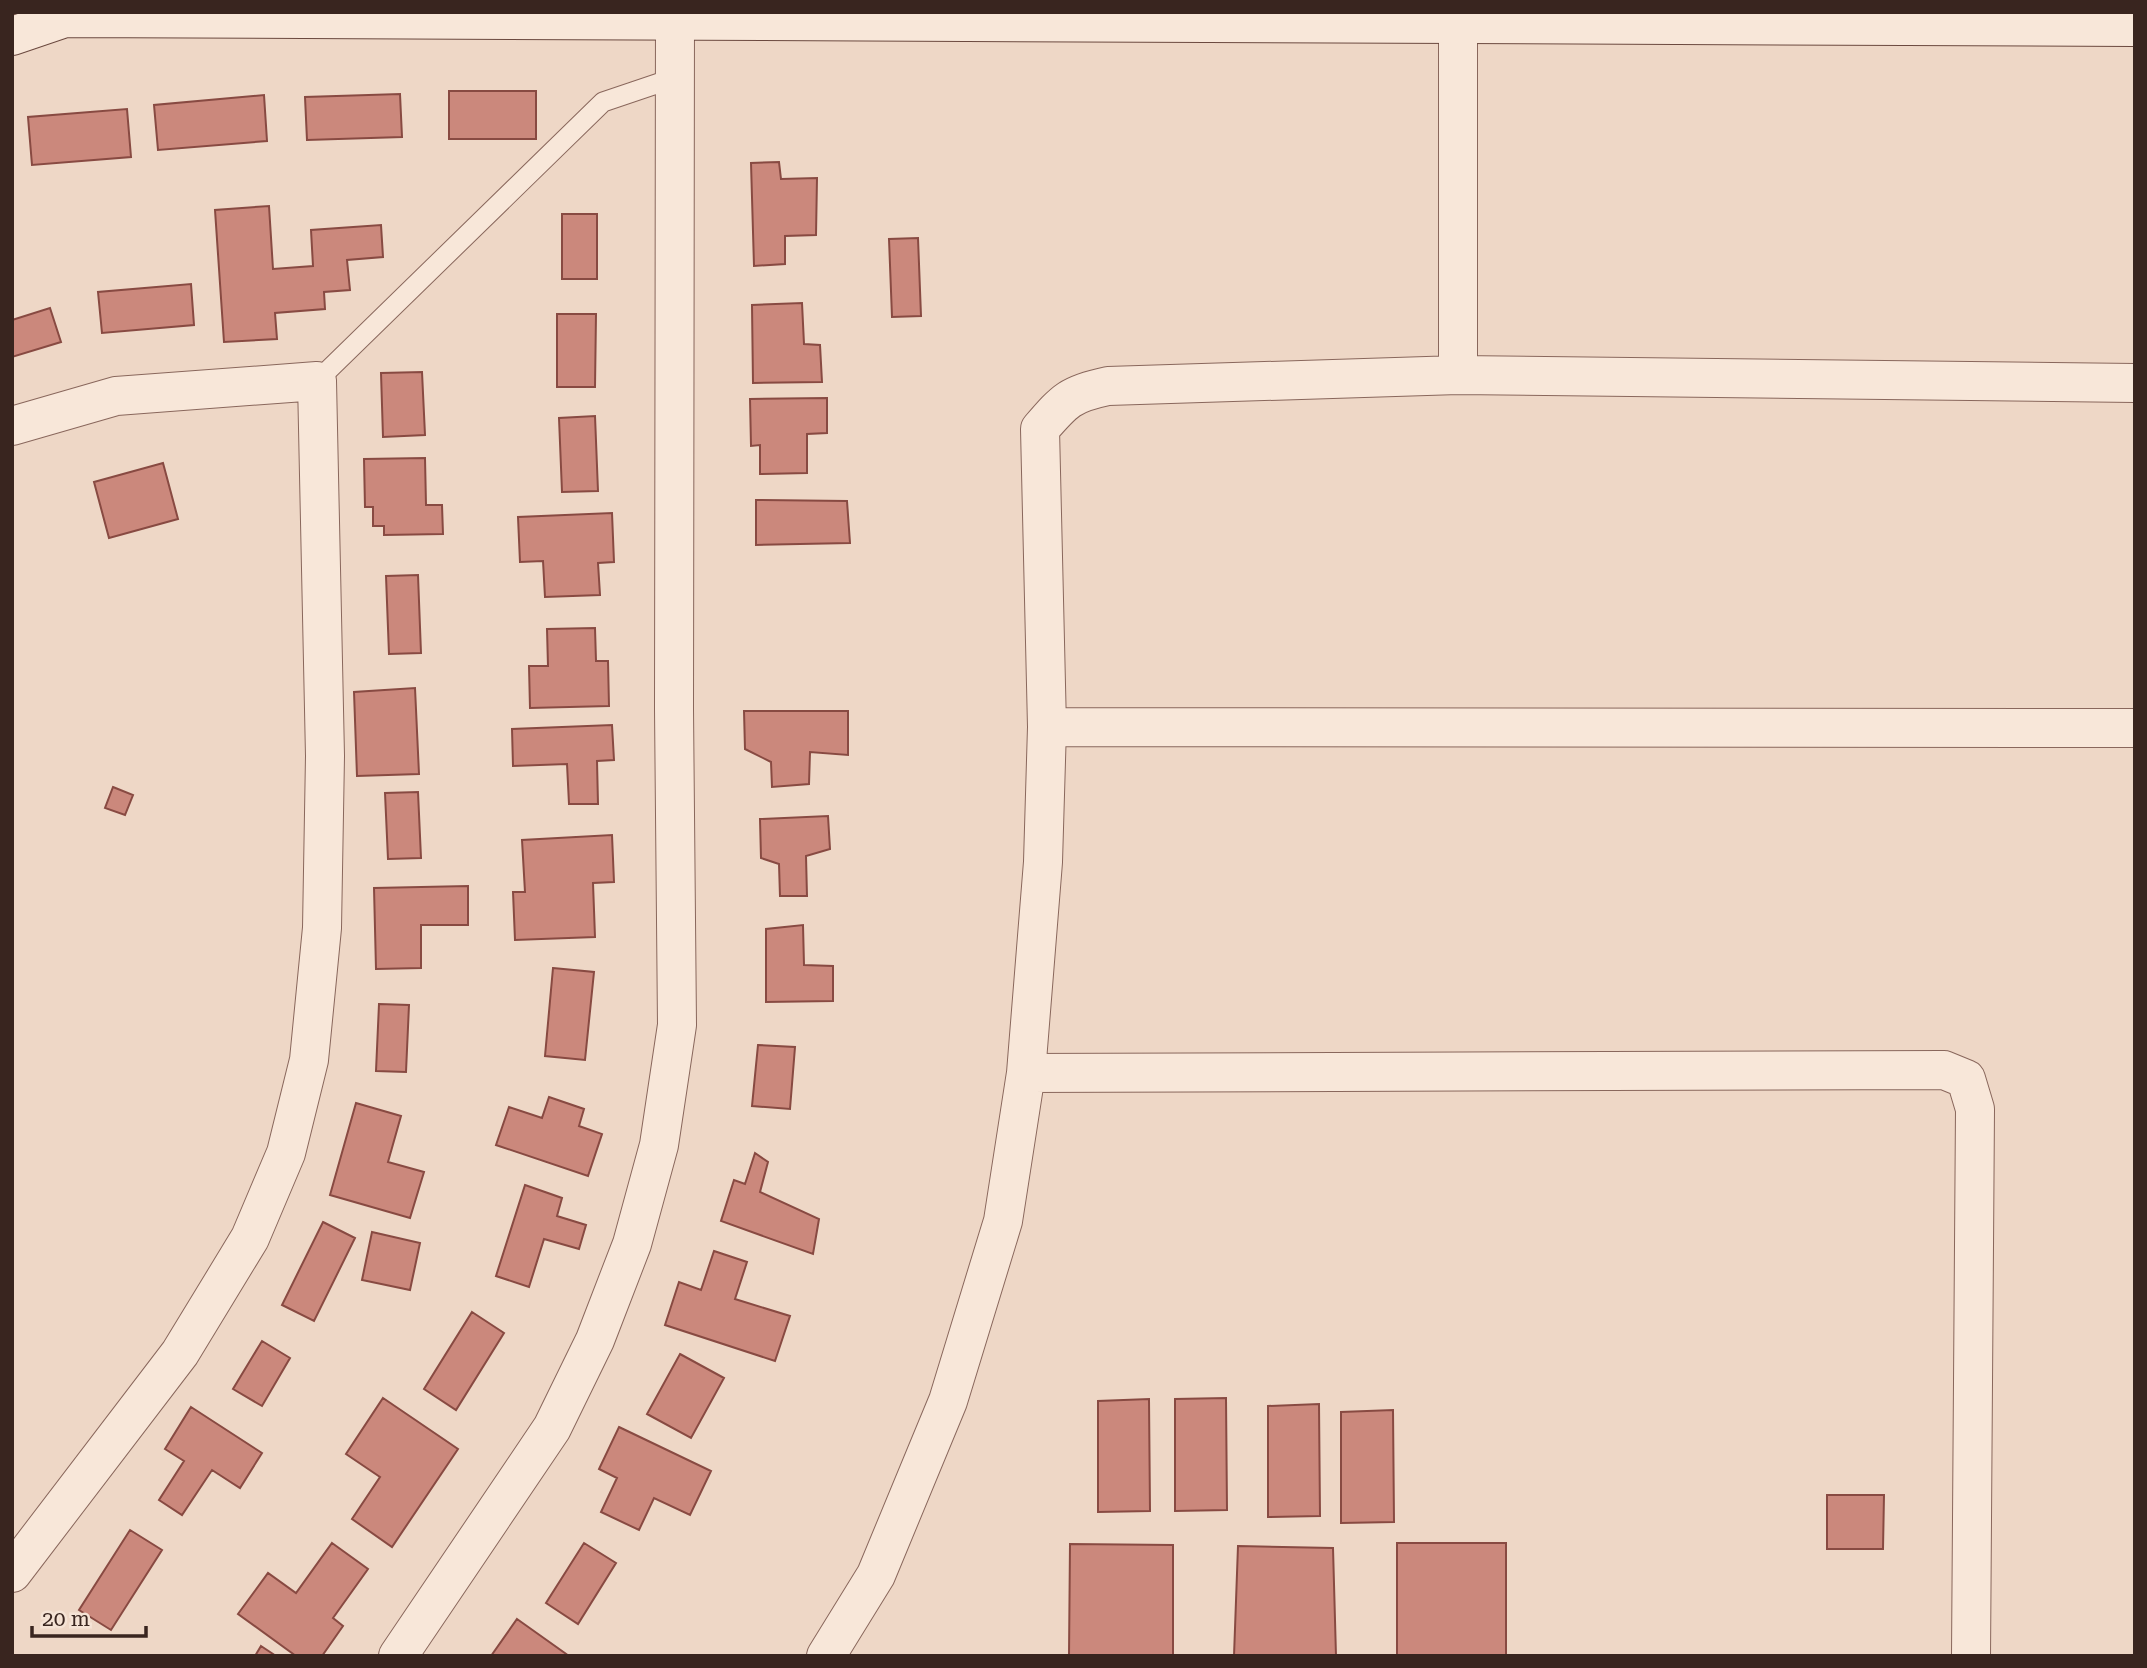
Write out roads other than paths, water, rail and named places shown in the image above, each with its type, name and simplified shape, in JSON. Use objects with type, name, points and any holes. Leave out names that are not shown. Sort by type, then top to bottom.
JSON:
[{"type":"street","points":[[398,1656],[552,1428],[595,1340],[632,1244],[659,1145],[677,1025],[675,16]]},
{"type":"street","points":[[12,36],[65,18],[1093,17],[2135,27]]},
{"type":"street","points":[[1458,22],[1458,375]]},
{"type":"street","points":[[826,1656],[876,1575],[948,1401],[1003,1221],[1026,1073],[1043,862],[1047,727],[1040,429],[1062,404],[1079,392],[1108,386],[1458,375],[2135,383]]},
{"type":"street","points":[[12,426],[116,396],[317,381],[326,755],[322,928],[309,1060],[286,1153],[250,1238],[180,1353],[12,1573]]},
{"type":"street","points":[[1047,727],[2135,728]]},
{"type":"street","points":[[1026,1073],[1944,1070],[1966,1079],[1975,1109],[1971,1656]]},
{"type":"lane","points":[[317,381],[603,102],[674,78]]}]
